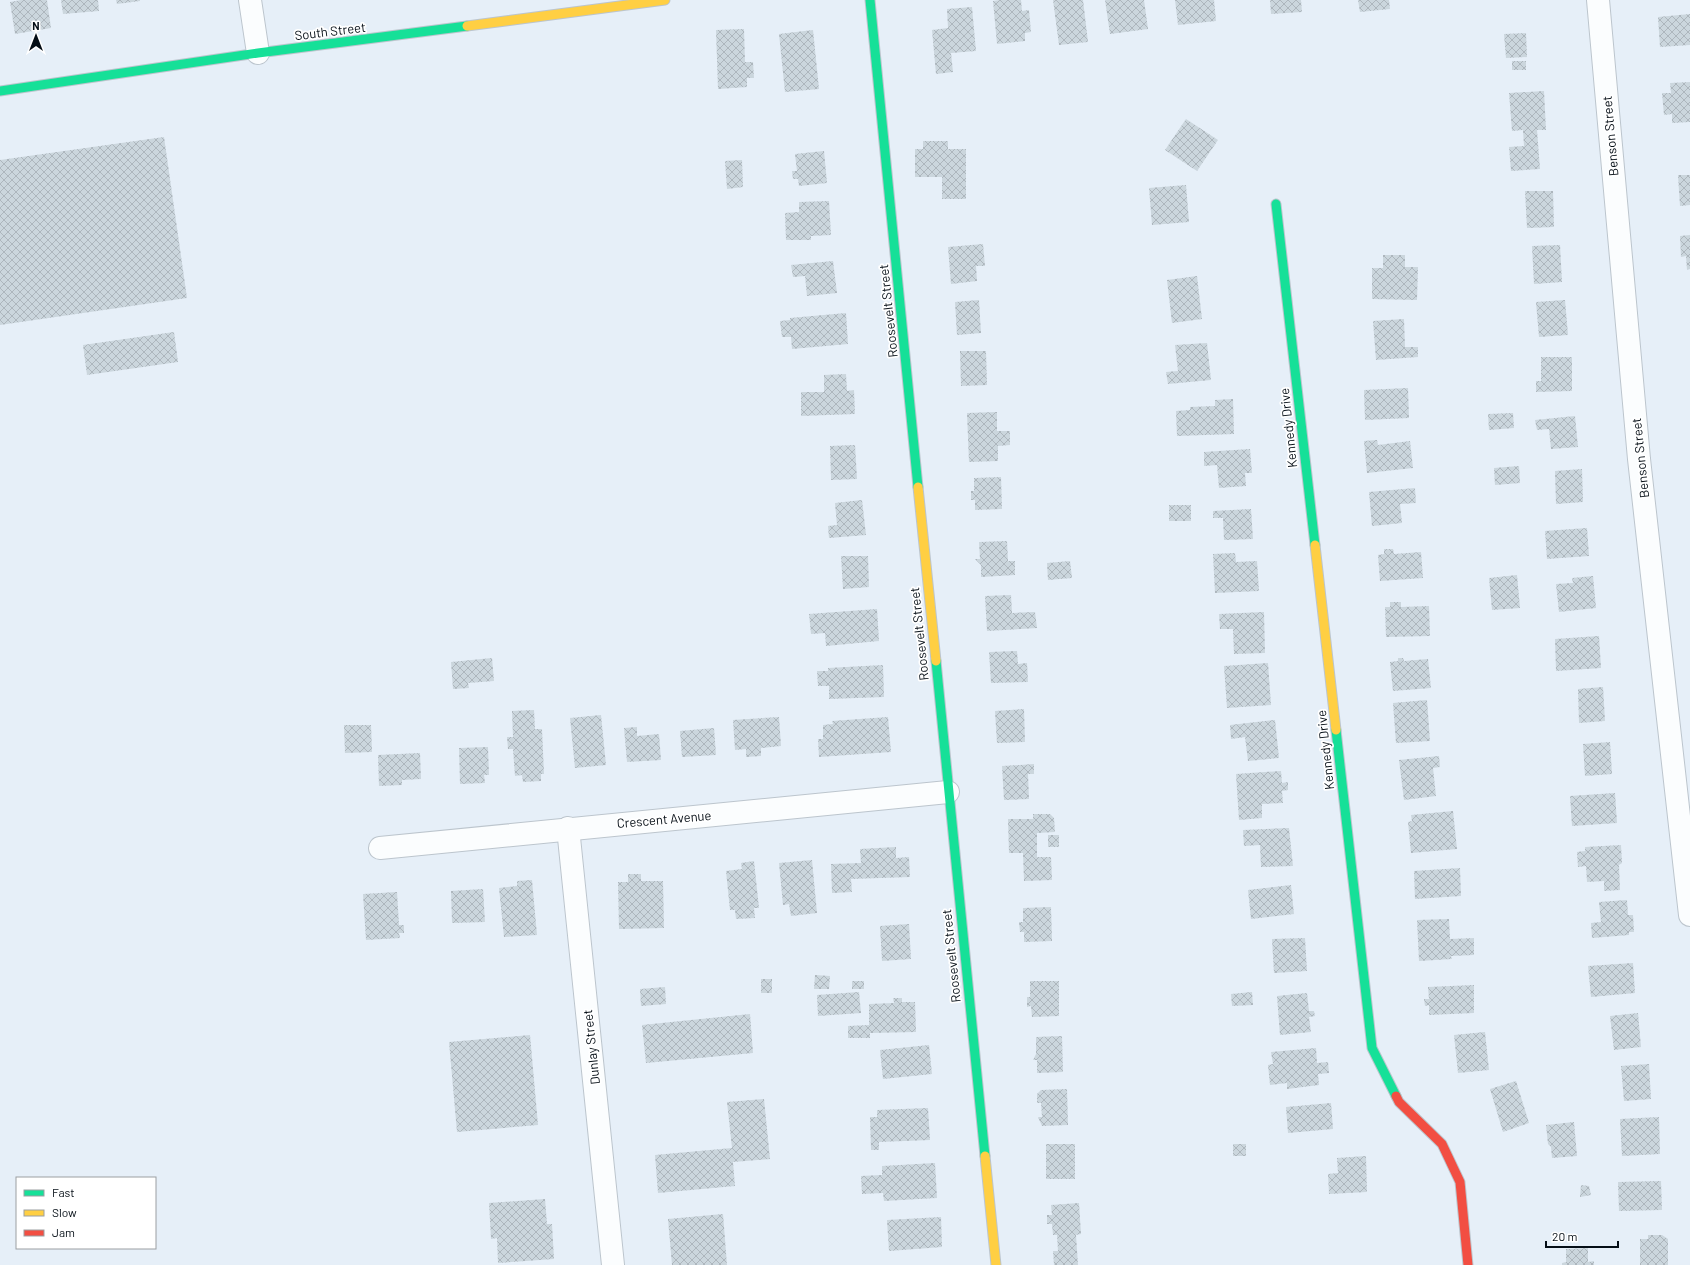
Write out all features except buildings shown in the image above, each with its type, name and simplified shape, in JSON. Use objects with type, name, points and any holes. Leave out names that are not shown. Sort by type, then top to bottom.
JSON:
[{"type":"street","points":[[250,0],[258,54]]},
{"type":"street","name":"South Street","points":[[0,91],[258,54],[665,0]]},
{"type":"street","name":"Roosevelt Street","points":[[870,0],[996,1265]]},
{"type":"street","name":"Benson Street","points":[[1598,0],[1639,459],[1690,916]]},
{"type":"street","name":"Kennedy Drive","points":[[1276,204],[1372,1048],[1398,1102],[1442,1144],[1460,1182],[1468,1265]]},
{"type":"street","name":"Crescent Avenue","points":[[380,848],[568,828],[948,792]]},
{"type":"street","name":"Dunlay Street","points":[[568,828],[614,1265]]},
{"type":"traffic: fast","points":[[870,0],[918,487]]},
{"type":"traffic: fast","points":[[0,91],[258,53],[467,26]]},
{"type":"traffic: fast","points":[[1276,204],[1315,545]]},
{"type":"traffic: fast","points":[[936,661],[985,1156]]},
{"type":"traffic: fast","points":[[1336,730],[1372,1048],[1396,1096]]},
{"type":"traffic: slow","points":[[467,26],[665,0]]},
{"type":"traffic: slow","points":[[918,487],[936,661]]},
{"type":"traffic: slow","points":[[1315,545],[1336,730]]},
{"type":"traffic: slow","points":[[985,1156],[996,1265]]},
{"type":"traffic: jam","points":[[1396,1096],[1399,1102],[1442,1144],[1460,1182],[1468,1265]]}]
